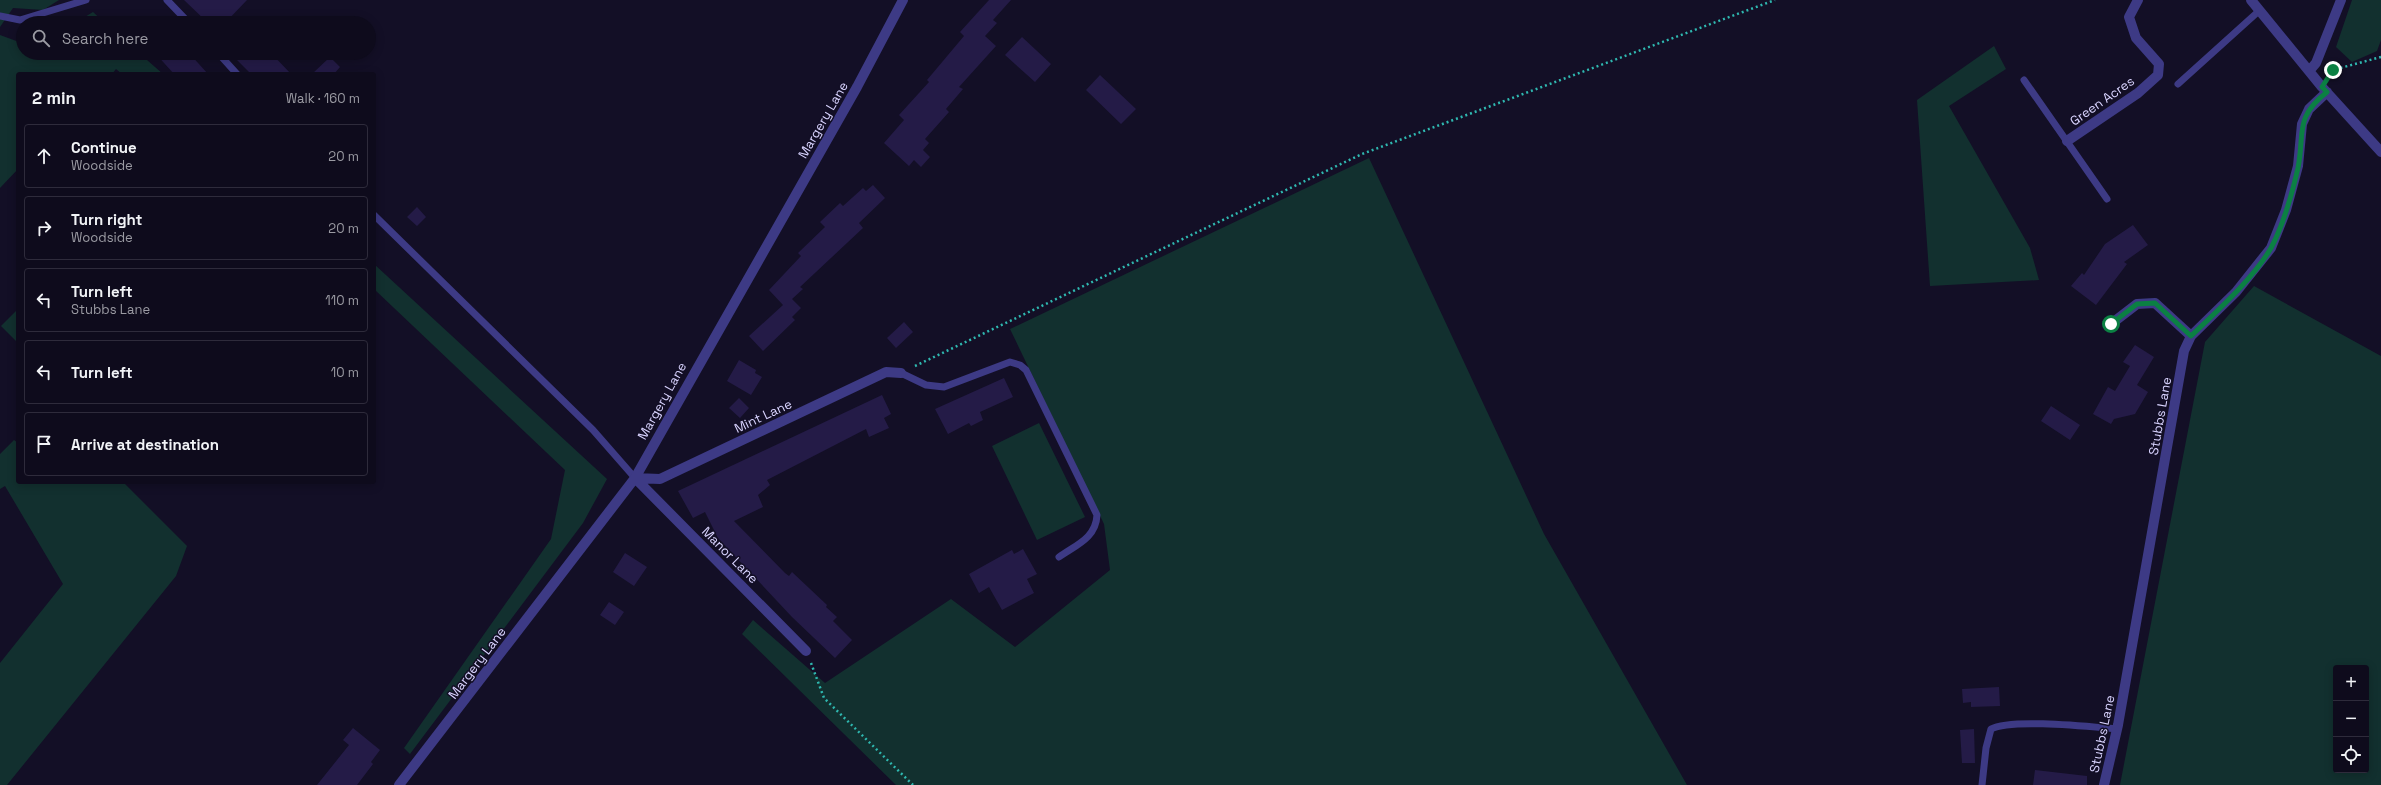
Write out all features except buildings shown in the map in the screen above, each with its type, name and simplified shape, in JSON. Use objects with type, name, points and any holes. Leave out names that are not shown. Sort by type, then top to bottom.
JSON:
[{"type":"street","name":"Margery Lane","points":[[400,785],[635,478],[670,413],[857,87],[903,0]]},
{"type":"street","name":"Green Acres","points":[[2067,142],[2138,93],[2158,75],[2159,64],[2136,38],[2129,17],[2138,0]]},
{"type":"street","points":[[2252,0],[2325,89],[2381,152]]},
{"type":"street","points":[[2310,70],[2316,63],[2341,0]]},
{"type":"street","name":"Stubbs Lane","points":[[2104,785],[2117,729],[2184,351],[2191,336],[2236,292],[2271,248],[2286,210],[2298,166],[2302,124],[2309,109],[2325,89]]},
{"type":"street","points":[[2111,324],[2137,304],[2155,303],[2191,336]]},
{"type":"street","name":"Mint Lane","points":[[635,478],[660,479],[886,372],[901,373]]},
{"type":"street","name":"Manor Lane","points":[[635,478],[806,651]]},
{"type":"lane","points":[[33,16],[86,0]]},
{"type":"lane","points":[[167,0],[182,16]]},
{"type":"lane","points":[[2178,84],[2260,10]]},
{"type":"lane","points":[[0,16],[16,19]]},
{"type":"lane","points":[[224,60],[235,72]]},
{"type":"lane","points":[[2024,80],[2107,199]]},
{"type":"lane","points":[[376,217],[593,430],[635,478]]},
{"type":"lane","points":[[901,373],[926,385],[944,387],[1010,362],[1020,365],[1026,370],[1097,515],[1097,526],[1090,536],[1059,556]]},
{"type":"lane","points":[[1982,785],[1988,739],[1991,728],[2016,723],[2117,729]]},
{"type":"path","points":[[901,373],[1362,154],[1775,0]]},
{"type":"path","points":[[2325,89],[2333,70],[2381,57]]},
{"type":"path","points":[[806,651],[824,698],[913,785]]},
{"type":"green space","points":[[0,0],[59,0],[43,10],[13,8],[0,27]]},
{"type":"green space","points":[[2352,0],[2381,0],[2381,40],[2377,51],[2352,62],[2336,47]]},
{"type":"green space","points":[[93,12],[97,16],[86,16]]},
{"type":"green space","points":[[0,35],[16,41],[16,60],[147,60],[161,72],[120,72],[116,69],[114,72],[16,72],[16,171],[0,188]]},
{"type":"green space","points":[[1994,46],[2006,69],[1949,106],[2030,248],[2039,280],[1930,286],[1917,100]]},
{"type":"green space","points":[[1369,158],[1544,534],[1687,785],[896,785],[742,634],[753,620],[825,683],[951,599],[1015,647],[1110,570],[1104,524],[1010,329]]},
{"type":"green space","points":[[376,266],[607,479],[583,523],[410,754],[404,748],[551,539],[565,470],[376,291]]},
{"type":"green space","points":[[2254,286],[2381,356],[2381,785],[2120,785],[2205,342]]},
{"type":"green space","points":[[16,311],[16,341],[1,326]]},
{"type":"green space","points":[[1039,423],[1085,517],[1037,540],[992,446]]},
{"type":"green space","points":[[14,440],[16,442],[16,484],[125,484],[187,546],[176,576],[7,785],[0,785],[0,663],[63,584],[5,486],[0,489],[0,454]]},
{"type":"route","points":[[2111,324],[2137,304],[2155,303],[2191,336],[2236,292],[2271,248],[2286,210],[2298,166],[2302,124],[2309,109],[2316,100],[2327,92],[2322,87],[2333,70]]}]
